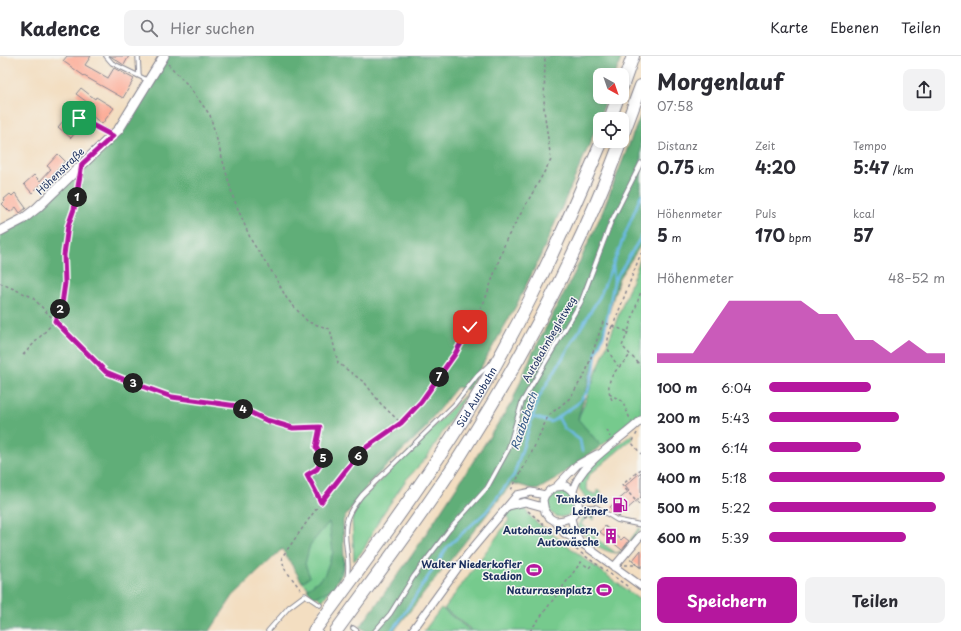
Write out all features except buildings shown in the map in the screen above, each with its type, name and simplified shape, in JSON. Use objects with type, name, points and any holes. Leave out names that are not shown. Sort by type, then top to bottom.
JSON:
[{"type":"highway","points":[[629,68],[633,56]]},
{"type":"highway","points":[[629,118],[641,86]]},
{"type":"highway","name":"Süd Autobahn","points":[[314,631],[448,443],[499,356],[547,263],[574,207],[599,148]]},
{"type":"highway","name":"Süd Autobahn","points":[[336,631],[460,456],[515,364],[556,286],[590,216],[618,148]]},
{"type":"street","name":"Höhenstraße","points":[[0,231],[23,219],[37,208],[113,136],[128,117],[163,57]]},
{"type":"street","points":[[573,491],[576,480],[604,450],[633,424],[641,420]]},
{"type":"street","points":[[604,450],[578,465],[556,487],[550,490],[545,495],[543,507],[550,518],[555,521],[564,533],[580,542],[641,586]]},
{"type":"street","points":[[556,487],[566,486],[577,496],[578,507],[572,518],[574,530],[580,542]]},
{"type":"street","points":[[412,631],[467,555],[517,495],[531,492],[545,495]]},
{"type":"street","points":[[506,507],[525,502],[543,507]]},
{"type":"street","points":[[555,521],[568,520],[572,518]]},
{"type":"street","points":[[614,567],[641,535]]},
{"type":"lane","points":[[106,56],[109,61],[149,81]]},
{"type":"lane","points":[[138,56],[139,76]]},
{"type":"lane","points":[[79,118],[113,136]]},
{"type":"lane","name":"Autobahnbegleitweg","points":[[375,631],[390,614],[414,576],[449,530],[487,488],[508,450],[522,402],[581,302],[611,222],[641,163]]},
{"type":"lane","points":[[345,589],[349,568],[346,524],[351,511],[362,495],[454,405],[477,376],[499,356]]},
{"type":"lane","points":[[578,507],[596,507],[617,520],[641,526]]},
{"type":"lane","points":[[268,631],[289,607],[305,595],[320,606]]},
{"type":"path","points":[[305,595],[284,568],[282,557],[321,502],[361,451],[401,423],[421,402],[455,354],[485,300],[506,240],[551,160],[544,110],[545,56]]},
{"type":"path","points":[[163,57],[187,84],[210,115],[233,197],[251,240],[274,275],[287,299],[308,322],[330,328],[338,363],[365,383],[381,404],[401,423]]},
{"type":"path","points":[[23,355],[55,321],[62,304],[65,283],[64,255],[68,226],[74,209],[82,164]]},
{"type":"path","points":[[618,366],[608,350],[607,341],[641,253]]},
{"type":"path","points":[[0,283],[32,296],[106,372],[172,397],[237,406],[266,420],[293,428],[320,427],[316,447],[323,459],[317,469],[307,475],[321,502]]},
{"type":"path","points":[[641,291],[622,346],[641,366]]},
{"type":"path","points":[[544,426],[548,416],[570,398],[586,372],[604,322],[628,332]]},
{"type":"path","points":[[612,400],[609,394],[610,383],[618,366],[630,355]]},
{"type":"path","points":[[609,394],[622,401],[637,435],[632,443],[641,454]]},
{"type":"path","points":[[641,469],[622,485],[641,507]]},
{"type":"path","points":[[580,518],[585,514],[592,514],[596,507]]},
{"type":"path","points":[[623,556],[633,561],[634,560],[636,565],[641,567]]},
{"type":"path","points":[[530,631],[581,562],[589,568],[593,562]]},
{"type":"green space","points":[[165,56],[622,56],[618,68],[593,68],[593,104],[604,104],[601,112],[593,112],[593,135],[590,143],[540,257],[516,306],[468,390],[457,387],[423,429],[376,474],[343,520],[344,562],[335,587],[314,598],[307,589],[324,576],[333,552],[329,522],[310,545],[305,564],[310,577],[302,582],[282,549],[233,596],[210,631],[0,631],[0,233],[38,210],[102,154],[120,131]]},
{"type":"green space","points":[[641,114],[641,245],[619,278],[578,419],[601,446],[556,479],[537,490],[512,483],[394,631],[366,631],[360,627],[412,555],[512,402],[531,356],[574,274],[602,213],[628,148],[629,148]]},
{"type":"green space","points":[[641,257],[641,415],[601,446],[578,420]]},
{"type":"green space","points":[[466,394],[428,456],[406,480],[380,518],[364,549],[354,561],[352,518],[359,502]]},
{"type":"green space","points":[[416,412],[429,425],[362,490],[342,519],[342,550],[345,562],[342,574],[322,601],[302,582],[297,543]]},
{"type":"green space","points":[[633,434],[632,439],[588,476],[586,485],[588,491],[596,495],[597,490],[601,491],[600,497],[596,500],[586,498],[579,488],[585,473],[600,458]]},
{"type":"green space","points":[[561,489],[571,493],[575,503],[571,513],[561,517],[551,513],[547,503],[551,493]]},
{"type":"green space","name":"Walter Niederkofler Stadion","points":[[523,503],[529,515],[535,521],[641,601],[641,631],[473,631],[444,609],[509,520],[506,514],[510,509]]},
{"type":"green space","points":[[587,515],[593,516],[594,519],[593,520],[587,516],[581,524],[615,553],[599,547],[586,537],[579,528],[581,519]]},
{"type":"green space","points":[[639,528],[641,529],[623,551],[617,553],[623,550]]},
{"type":"green space","points":[[441,608],[471,631],[424,631]]},
{"type":"waterway","name":"Raababach","points":[[391,631],[398,623],[448,546],[486,512],[514,475],[539,397],[600,296],[641,195]]},
{"type":"waterway","points":[[614,281],[641,237]]},
{"type":"waterway","points":[[558,417],[577,404],[588,391],[594,371],[596,353],[604,334],[614,281],[613,263]]},
{"type":"waterway","points":[[533,417],[551,422],[558,417],[564,428],[580,440],[582,451]]},
{"type":"place","name":"Tankstelle Leitner","points":[[620,505]]},
{"type":"place","name":"Autohaus Pachern, Autowäsche","points":[[611,536]]},
{"type":"place","name":"Walter Niederkofler Stadion","points":[[534,570]]},
{"type":"place","name":"Naturrasenplatz","points":[[604,590]]},
{"type":"route","points":[[79,118],[113,136],[82,164],[80,183],[74,209],[68,226],[64,255],[65,283],[62,304],[55,321],[106,372],[133,383],[172,397],[237,406],[266,420],[293,428],[320,427],[316,447],[323,459],[317,469],[307,475],[321,502],[361,451],[401,423],[421,402],[455,354],[470,327]]}]
